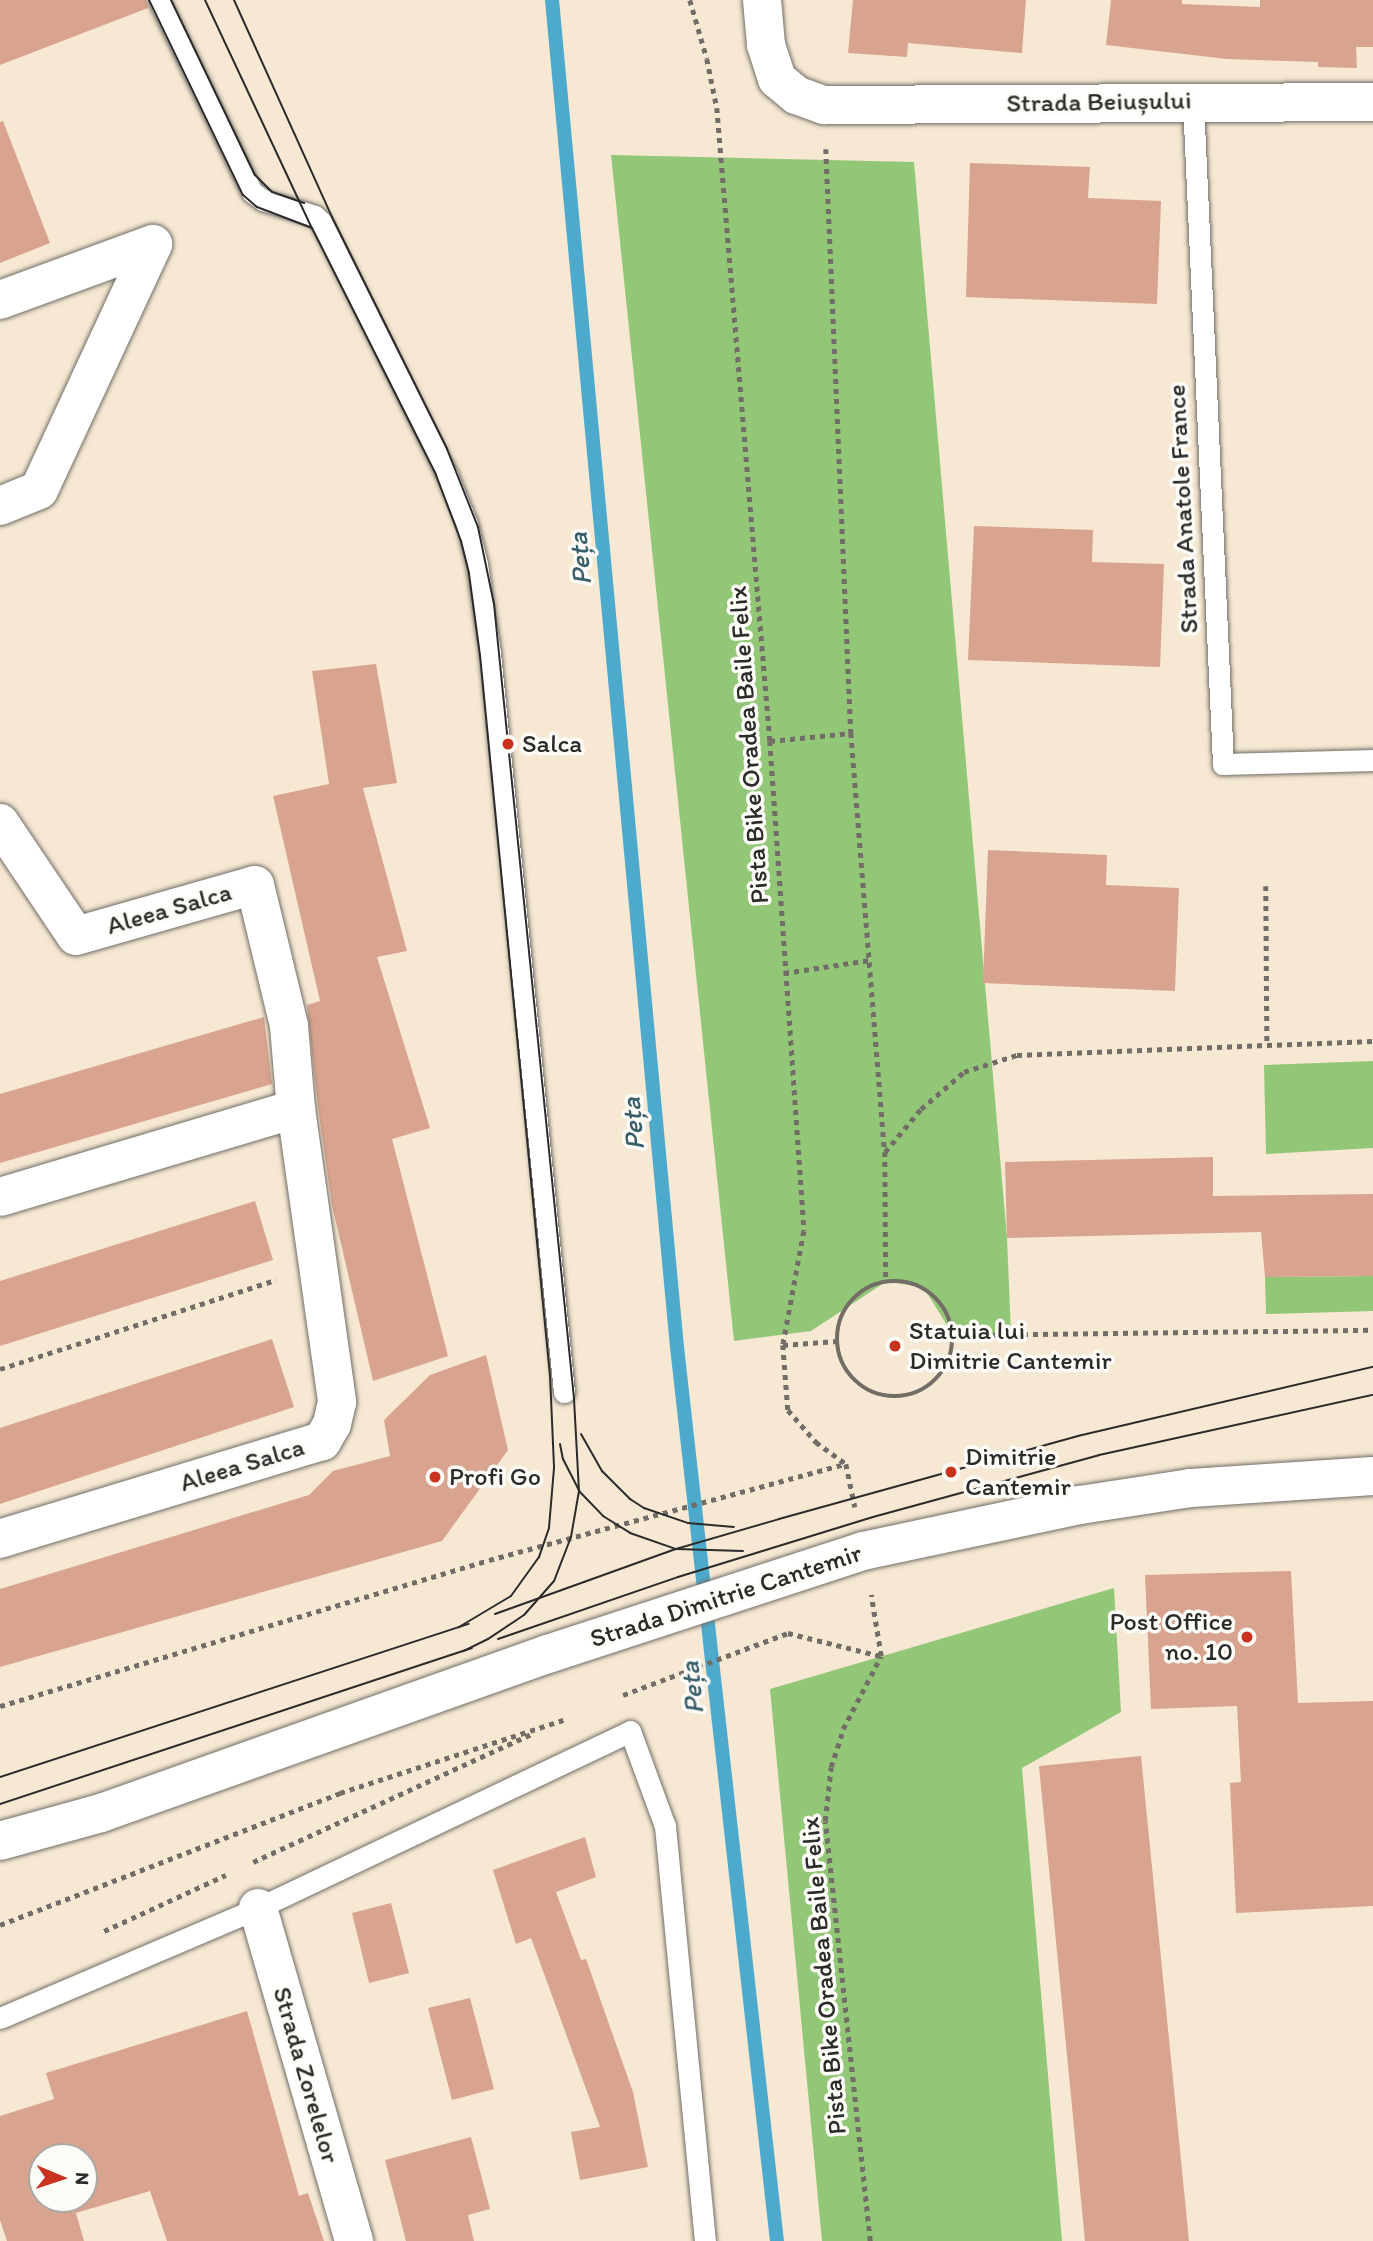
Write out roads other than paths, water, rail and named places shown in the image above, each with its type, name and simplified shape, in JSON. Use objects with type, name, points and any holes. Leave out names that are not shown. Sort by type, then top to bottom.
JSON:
[{"type":"street","name":"Strada Beiușului","points":[[762,0],[766,45],[777,79],[796,95],[824,105],[1373,102]]},
{"type":"street","points":[[0,300],[153,244],[39,490],[0,506]]},
{"type":"street","name":"Aleea Salca","points":[[0,823],[76,936],[255,884],[289,1026],[296,1109],[337,1402],[332,1424],[322,1441],[0,1539]]},
{"type":"street","points":[[0,1197],[296,1109]]},
{"type":"street","name":"Strada Dimitrie Cantemir","points":[[0,1841],[101,1813],[656,1618],[863,1551],[1067,1508],[1191,1488],[1373,1476]]},
{"type":"street","name":"Strada Dimitrie Cantemir","points":[[0,1864],[101,1813]]},
{"type":"street","name":"Strada Zorelelor","points":[[258,1908],[354,2241]]},
{"type":"lane","points":[[159,0],[252,192],[263,200],[315,216],[321,222],[447,475],[467,524],[477,564],[490,653],[565,1392]]},
{"type":"lane","name":"Strada Anatole France","points":[[1193,101],[1223,764],[1373,760]]},
{"type":"lane","points":[[0,2018],[258,1908],[629,1731],[666,1826],[705,2241]]},
{"type":"waterway","name":"Peța","points":[[552,0],[677,1347],[777,2241]]},
{"type":"tram line","points":[[149,0],[243,195],[257,207],[312,228]]},
{"type":"tram line","points":[[171,0],[255,175],[272,192],[304,203]]},
{"type":"tram line","points":[[205,0],[312,228],[436,475],[461,541],[469,574],[480,655],[550,1375],[554,1468],[549,1528],[539,1557],[511,1596],[459,1627]]},
{"type":"tram line","points":[[234,0],[332,217],[447,449],[478,527],[494,604],[574,1399],[579,1491],[571,1537],[554,1581],[524,1615],[488,1639],[463,1651]]},
{"type":"tram line","points":[[495,1614],[676,1549],[779,1519],[1082,1435],[1373,1367]]},
{"type":"tram line","points":[[498,1639],[678,1577],[873,1517],[1099,1455],[1373,1395]]},
{"type":"tram line","points":[[581,1434],[602,1471],[630,1499],[644,1508],[688,1523],[734,1527]]},
{"type":"tram line","points":[[560,1444],[563,1459],[579,1491],[603,1516],[630,1533],[676,1549],[743,1551]]},
{"type":"tram line","points":[[0,1777],[469,1624]]},
{"type":"tram line","points":[[0,1804],[472,1648]]},
{"type":"place","name":"Salca","points":[[508,744]]},
{"type":"place","name":"Statuia lui Dimitrie Cantemir","points":[[895,1346]]},
{"type":"place","name":"Dimitrie Cantemir","points":[[951,1472]]},
{"type":"place","name":"Profi Go","points":[[435,1477]]},
{"type":"place","name":"Post Office no. 10","points":[[1247,1637]]}]
